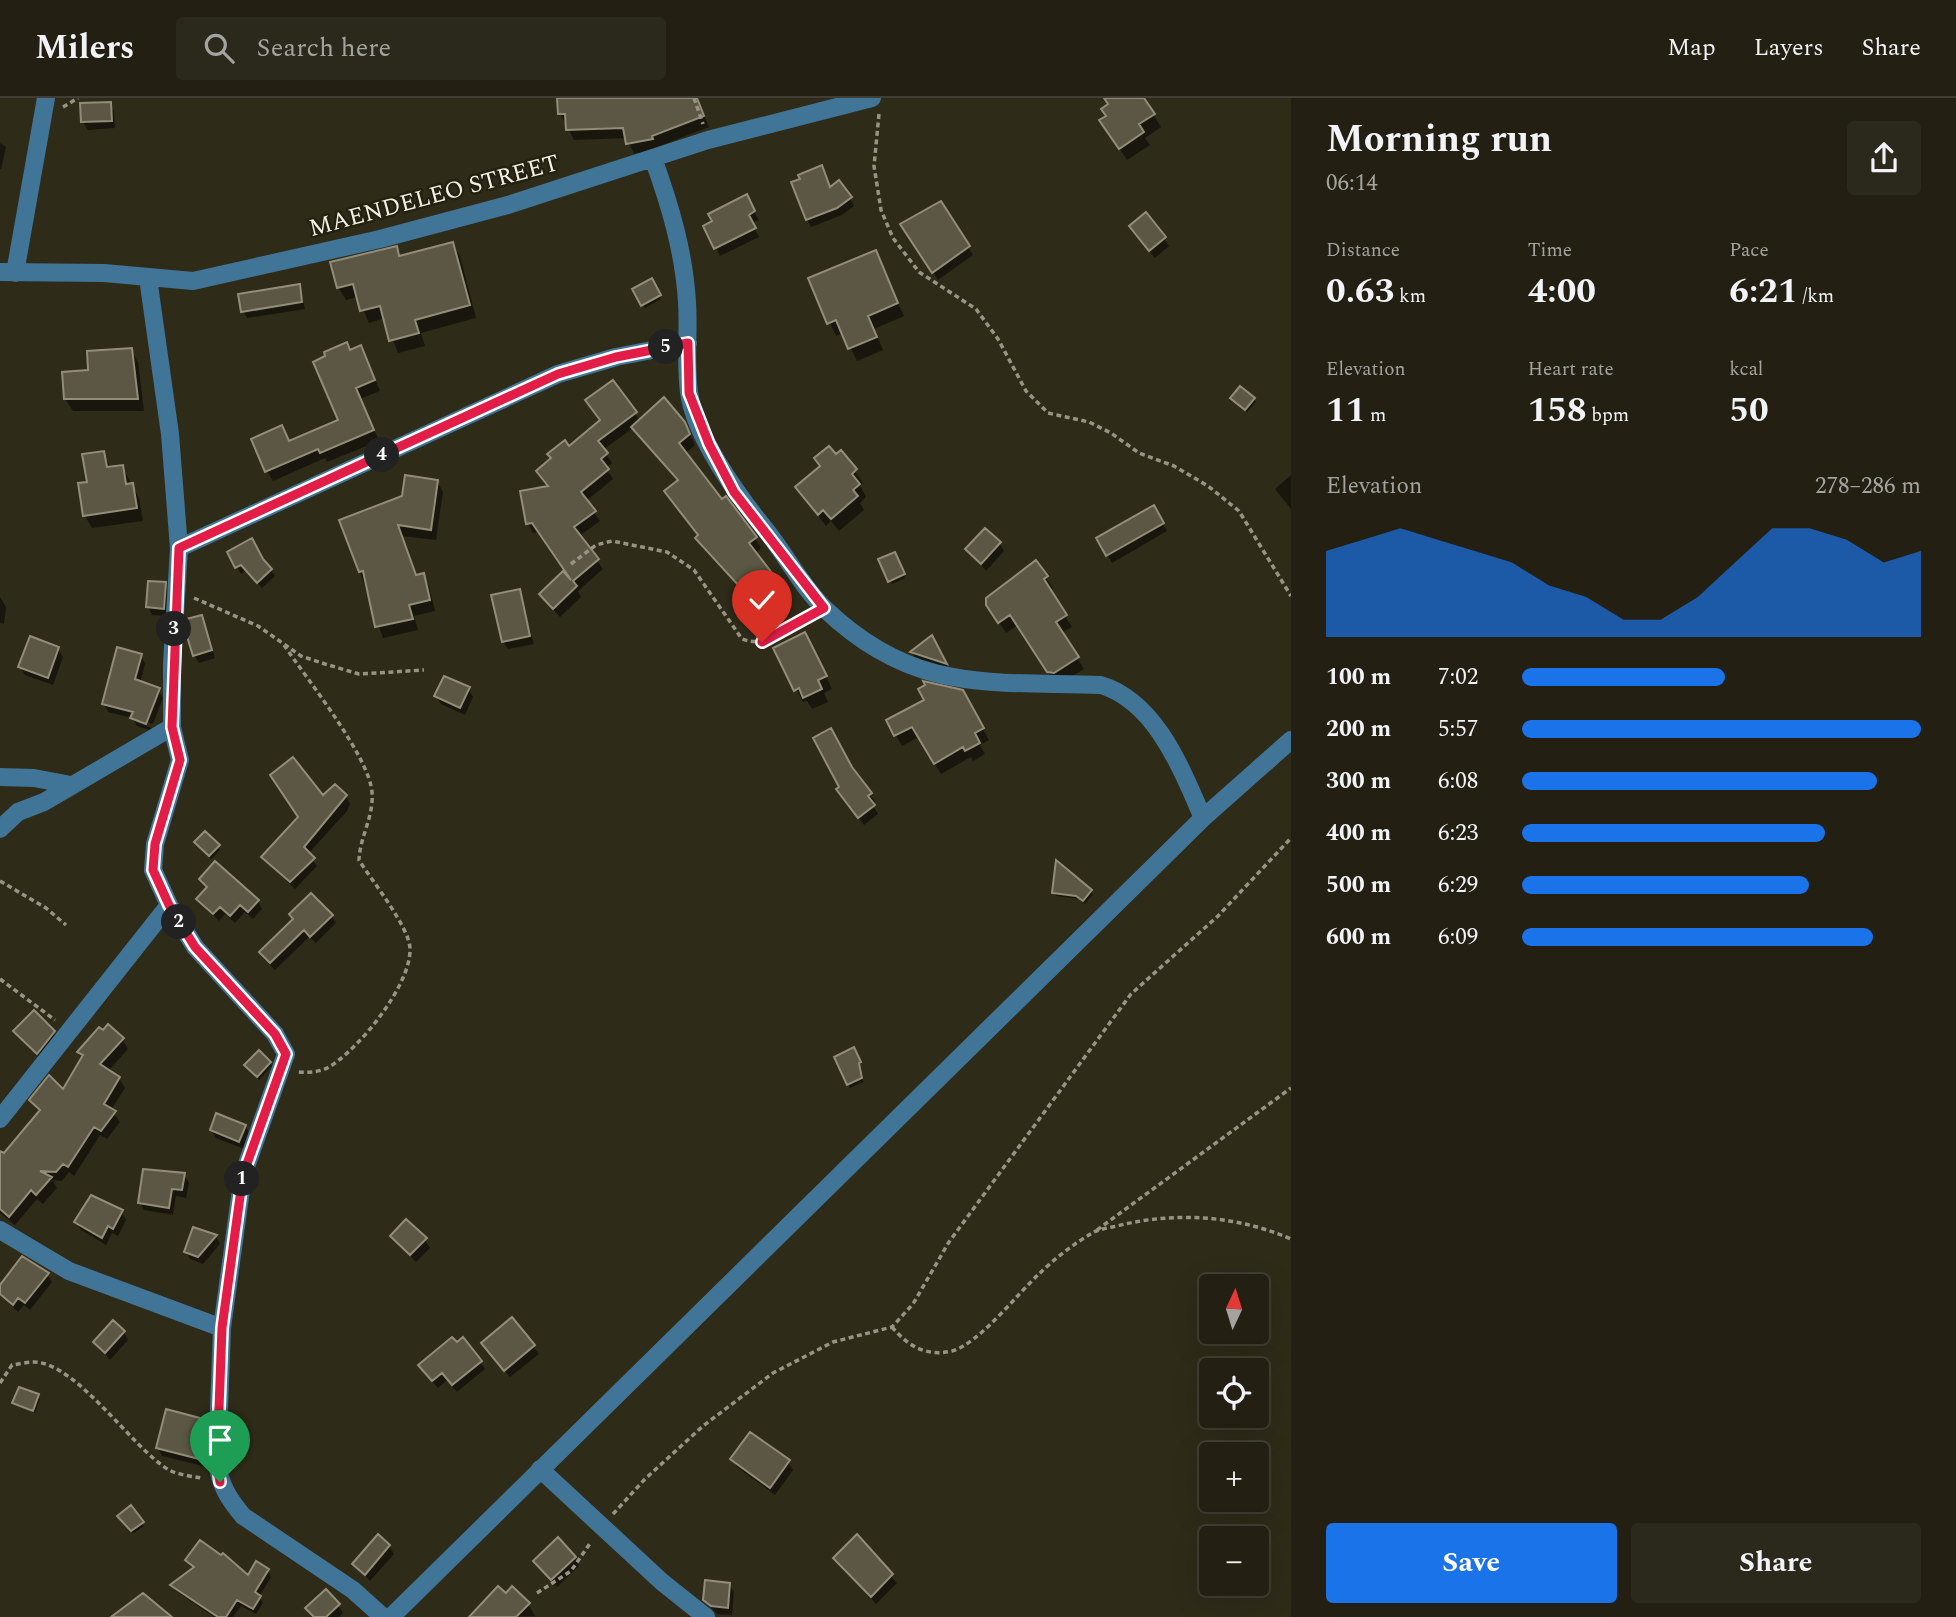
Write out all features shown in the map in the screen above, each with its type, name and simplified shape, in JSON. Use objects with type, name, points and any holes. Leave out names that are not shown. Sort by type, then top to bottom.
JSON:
[{"type":"street","points":[[8,272],[46,98]]},
{"type":"street","name":"MAENDELEO STREET","points":[[8,272],[104,273],[193,281],[380,239],[508,205],[708,139],[876,105]]},
{"type":"street","points":[[653,158],[671,208],[683,261],[689,393],[709,444],[734,492],[824,608],[873,648],[910,668],[971,683],[1101,685],[1120,691],[1136,702],[1178,761],[1203,818]]},
{"type":"street","points":[[148,278],[170,434],[179,548],[172,727],[180,760],[155,844],[153,870],[169,905],[195,947],[283,1043],[286,1054],[253,1139],[243,1175],[222,1328],[217,1462],[220,1482],[230,1501],[243,1516],[353,1590],[383,1617]]},
{"type":"street","points":[[179,548],[558,374],[616,357],[688,343]]},
{"type":"street","points":[[0,829],[18,813],[44,802],[172,727]]},
{"type":"street","points":[[391,1617],[1203,818],[1291,740]]},
{"type":"street","points":[[0,777],[34,778],[71,785]]},
{"type":"street","points":[[0,1119],[169,905]]},
{"type":"street","points":[[0,1230],[69,1270],[222,1328]]},
{"type":"street","points":[[540,1469],[662,1582],[706,1617]]},
{"type":"path","points":[[694,98],[708,139]]},
{"type":"path","points":[[876,105],[874,166],[880,210],[893,238],[919,272],[975,309],[998,339],[1026,391],[1048,414],[1090,422],[1139,453],[1174,466],[1208,486],[1239,511],[1291,596]]},
{"type":"path","points":[[571,564],[596,545],[612,541],[667,552],[694,570],[742,639],[750,642],[762,642],[824,608]]},
{"type":"path","points":[[176,591],[258,626],[301,656],[359,674],[424,670]]},
{"type":"path","points":[[282,1070],[308,1073],[327,1068],[345,1054],[379,1021],[407,968],[411,949],[406,930],[359,860],[362,839],[370,821],[370,777],[327,705],[284,645]]},
{"type":"path","points":[[537,1593],[570,1571],[603,1525],[645,1479],[703,1426],[773,1373],[833,1342],[892,1327],[913,1304],[949,1242],[1131,994],[1218,916],[1291,838]]},
{"type":"path","points":[[0,881],[46,908],[66,925]]},
{"type":"path","points":[[0,979],[68,1030]]},
{"type":"path","points":[[892,1327],[905,1343],[921,1350],[936,1353],[955,1350],[986,1327],[1040,1272],[1291,1088]]},
{"type":"path","points":[[1095,1231],[1156,1217],[1185,1215],[1218,1219],[1291,1239]]},
{"type":"path","points":[[0,1383],[12,1366],[36,1362],[58,1370],[114,1417],[145,1452],[171,1472],[220,1482]]},
{"type":"building","points":[[557,98],[697,98],[704,116],[652,136],[653,139],[626,144],[623,128],[566,130],[565,114],[558,114]]},
{"type":"building","points":[[1104,98],[1144,98],[1155,114],[1139,124],[1144,132],[1119,149],[1099,120],[1106,116],[1101,109],[1108,104]]},
{"type":"building","points":[[111,102],[112,121],[81,122],[80,103]]},
{"type":"building","points":[[822,165],[830,187],[839,180],[852,197],[837,208],[806,220],[791,182],[800,179],[798,175]]},
{"type":"building","points":[[747,194],[755,211],[749,215],[756,228],[714,249],[703,226],[712,221],[708,214]]},
{"type":"building","points":[[941,201],[970,246],[932,273],[900,224]]},
{"type":"building","points":[[1146,212],[1166,237],[1149,251],[1129,226]]},
{"type":"building","points":[[453,242],[470,305],[415,320],[419,333],[389,341],[380,306],[360,311],[353,284],[337,288],[330,262],[397,246],[399,256]]},
{"type":"building","points":[[876,250],[898,303],[868,316],[877,337],[848,349],[836,320],[827,324],[808,278]]},
{"type":"building","points":[[652,278],[661,295],[641,306],[632,289]]},
{"type":"building","points":[[300,284],[302,302],[241,312],[238,294]]},
{"type":"building","points":[[347,342],[350,350],[361,345],[375,380],[356,388],[374,430],[320,453],[318,449],[265,472],[251,439],[282,425],[289,441],[338,420],[313,362],[325,356],[324,352]]},
{"type":"building","points":[[132,348],[138,399],[64,399],[62,372],[88,370],[87,351]]},
{"type":"building","points":[[613,380],[637,412],[598,441],[608,453],[601,459],[609,469],[581,492],[596,511],[574,527],[599,559],[573,581],[577,586],[553,609],[539,594],[563,571],[571,580],[532,523],[526,524],[520,491],[548,486],[536,471],[551,458],[547,454],[565,440],[569,446],[600,420],[585,400]]},
{"type":"building","points":[[1240,386],[1255,398],[1245,410],[1230,398]]},
{"type":"building","points":[[664,397],[685,422],[690,434],[679,443],[722,499],[726,496],[757,537],[749,543],[785,590],[771,601],[768,598],[760,604],[742,584],[739,586],[695,538],[698,535],[664,491],[678,480],[631,427]]},
{"type":"building","points":[[829,446],[836,454],[841,450],[857,469],[852,474],[860,484],[853,490],[858,496],[831,519],[823,510],[818,515],[795,487],[820,466],[814,458]]},
{"type":"building","points":[[104,451],[107,467],[123,465],[126,484],[133,483],[137,508],[83,516],[78,483],[87,482],[82,454]]},
{"type":"building","points":[[405,475],[438,480],[431,530],[398,525],[416,575],[424,573],[430,600],[409,605],[413,619],[375,627],[363,571],[359,572],[339,520],[402,496]]},
{"type":"building","points":[[1154,505],[1164,523],[1106,556],[1096,538]]},
{"type":"building","points":[[985,528],[1001,542],[981,564],[965,549]]},
{"type":"building","points":[[252,538],[263,559],[272,569],[257,583],[241,565],[235,568],[227,552]]},
{"type":"building","points":[[895,552],[905,574],[888,582],[878,559]]},
{"type":"building","points":[[1036,560],[1048,576],[1044,579],[1067,615],[1056,622],[1079,657],[1054,673],[1047,672],[1010,615],[998,623],[986,605],[986,598]]},
{"type":"building","points":[[148,581],[166,582],[164,609],[146,607]]},
{"type":"building","points":[[520,589],[530,636],[502,642],[491,595]]},
{"type":"building","points":[[202,615],[212,650],[193,656],[185,630],[186,619]]},
{"type":"building","points":[[805,632],[827,676],[818,680],[822,689],[803,698],[799,688],[794,691],[773,648]]},
{"type":"building","points":[[932,635],[947,664],[910,652]]},
{"type":"building","points":[[30,636],[59,647],[48,678],[18,667]]},
{"type":"building","points":[[117,647],[142,654],[135,679],[160,688],[146,724],[130,718],[133,712],[102,704]]},
{"type":"building","points":[[444,676],[470,687],[460,708],[434,696]]},
{"type":"building","points":[[923,681],[963,690],[984,728],[975,733],[980,743],[965,751],[963,747],[934,764],[912,727],[894,736],[886,720],[924,700],[918,689],[925,685]]},
{"type":"building","points":[[831,728],[852,767],[872,793],[868,796],[875,805],[858,818],[836,789],[839,787],[813,738]]},
{"type":"building","points":[[293,757],[323,795],[335,784],[347,795],[304,847],[315,858],[290,882],[261,857],[298,817],[270,775]]},
{"type":"building","points":[[205,831],[220,845],[209,856],[194,842]]},
{"type":"building","points":[[1056,860],[1092,890],[1083,901],[1076,896],[1052,893]]},
{"type":"building","points":[[215,861],[259,900],[248,912],[240,905],[230,916],[220,907],[213,914],[196,899],[207,887],[199,879]]},
{"type":"building","points":[[311,893],[333,915],[310,937],[304,930],[270,963],[259,952],[293,919],[289,914]]},
{"type":"building","points":[[34,1010],[55,1031],[37,1054],[13,1031]]},
{"type":"building","points":[[108,1024],[124,1038],[100,1064],[120,1077],[104,1104],[116,1111],[101,1131],[94,1127],[68,1167],[63,1164],[56,1172],[40,1171],[52,1177],[36,1195],[31,1190],[9,1217],[0,1209],[0,1151],[4,1153],[40,1110],[29,1100],[49,1075],[63,1089],[83,1055],[77,1052],[99,1027],[103,1030]]},
{"type":"building","points":[[854,1047],[861,1062],[862,1078],[847,1085],[834,1057]]},
{"type":"building","points":[[259,1050],[271,1062],[257,1077],[244,1065]]},
{"type":"building","points":[[216,1113],[246,1125],[239,1142],[210,1130]]},
{"type":"building","points":[[143,1169],[185,1173],[182,1190],[172,1189],[169,1208],[138,1203]]},
{"type":"building","points":[[91,1195],[123,1210],[113,1229],[108,1226],[102,1238],[74,1222]]},
{"type":"building","points":[[406,1219],[427,1238],[410,1255],[390,1236]]},
{"type":"building","points":[[193,1227],[217,1235],[198,1257],[184,1252]]},
{"type":"building","points":[[22,1256],[49,1273],[25,1303],[18,1298],[13,1305],[0,1294],[0,1285]]},
{"type":"building","points":[[512,1317],[535,1345],[504,1371],[481,1343]]},
{"type":"building","points":[[113,1320],[125,1331],[105,1353],[93,1342]]},
{"type":"building","points":[[452,1337],[457,1342],[463,1337],[482,1361],[452,1385],[442,1373],[432,1381],[418,1365]]},
{"type":"building","points":[[19,1387],[39,1394],[33,1411],[12,1403]]},
{"type":"building","points":[[166,1409],[200,1418],[196,1435],[206,1438],[206,1454],[200,1453],[199,1459],[156,1448]]},
{"type":"building","points":[[750,1432],[790,1460],[770,1488],[730,1459]]},
{"type":"building","points":[[131,1505],[144,1522],[131,1531],[117,1516]]},
{"type":"building","points":[[378,1534],[390,1545],[365,1575],[352,1564]]},
{"type":"building","points":[[857,1534],[893,1574],[871,1597],[833,1558]]},
{"type":"building","points":[[558,1537],[576,1557],[551,1580],[533,1561]]},
{"type":"building","points":[[200,1540],[221,1555],[223,1553],[248,1575],[256,1561],[269,1569],[255,1592],[261,1596],[253,1609],[237,1600],[226,1617],[218,1617],[170,1585],[194,1567],[185,1560]]},
{"type":"building","points":[[705,1580],[730,1583],[728,1608],[711,1606],[703,1600]]},
{"type":"building","points":[[498,1586],[506,1593],[512,1586],[530,1603],[516,1617],[469,1617]]},
{"type":"building","points":[[326,1589],[340,1604],[326,1617],[314,1617],[305,1608]]},
{"type":"building","points":[[143,1593],[172,1617],[111,1617]]},
{"type":"route","points":[[220,1482],[217,1462],[222,1328],[243,1175],[253,1139],[286,1054],[283,1043],[195,947],[169,905],[153,870],[155,844],[165,802],[180,760],[172,727],[172,664],[179,548],[558,374],[616,357],[688,343],[689,393],[696,418],[709,444],[734,492],[824,608],[762,642]]}]
